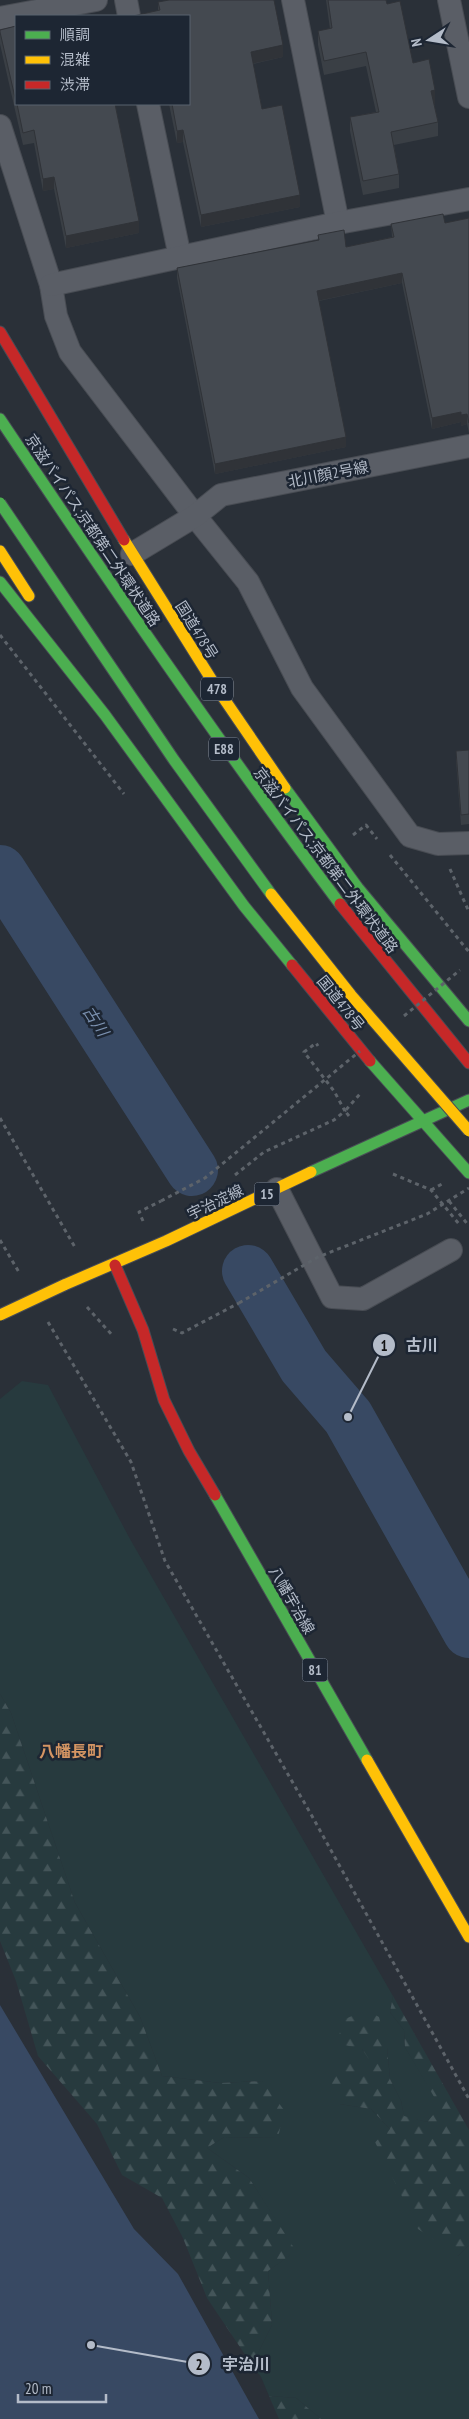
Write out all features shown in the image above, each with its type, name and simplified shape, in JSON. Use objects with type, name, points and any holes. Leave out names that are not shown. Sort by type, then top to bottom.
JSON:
[{"type":"main road","name":"国道478号","points":[[0,332],[132,554],[207,674],[297,806],[398,937],[469,1021]]},
{"type":"main road","points":[[0,342],[33,389]]},
{"type":"main road","name":"京滋バイパス;京都第二外環状道路","points":[[0,419],[232,760],[318,878],[410,994],[469,1063]]},
{"type":"main road","points":[[0,503],[196,790],[285,912],[374,1022],[469,1131]]},
{"type":"main road","points":[[0,552],[105,715]]},
{"type":"main road","name":"国道478号","points":[[0,582],[105,715],[244,906],[332,1016],[420,1121],[469,1173]]},
{"type":"main road","name":"宇治淀線","points":[[0,1315],[64,1285],[115,1265],[420,1121],[469,1100]]},
{"type":"main road","name":"八幡宇治線","points":[[115,1265],[143,1330],[164,1400],[188,1451],[469,1937]]},
{"type":"street","points":[[16,15],[96,0]]},
{"type":"street","points":[[126,0],[129,15]]},
{"type":"street","points":[[292,0],[338,223]]},
{"type":"street","points":[[449,0],[469,97]]},
{"type":"street","points":[[0,18],[15,15]]},
{"type":"street","points":[[148,105],[180,257]]},
{"type":"street","points":[[0,126],[51,285],[56,316],[70,352],[195,516],[248,582],[302,688],[410,836],[438,844],[469,843]]},
{"type":"street","points":[[51,285],[338,223],[469,199]]},
{"type":"street","name":"北川顔2号線","points":[[132,554],[195,516],[221,495],[469,446]]},
{"type":"street","points":[[276,1190],[332,1297],[363,1299],[451,1250]]},
{"type":"path","points":[[358,843],[352,836],[366,825],[378,840]]},
{"type":"path","points":[[438,844],[469,912]]},
{"type":"path","points":[[384,848],[469,952]]},
{"type":"path","points":[[454,963],[464,976]]},
{"type":"path","points":[[399,1019],[460,970]]},
{"type":"path","points":[[322,1050],[316,1043],[304,1052],[334,1091],[345,1111]]},
{"type":"path","points":[[144,1224],[139,1212],[204,1178],[361,1050]]},
{"type":"path","points":[[333,1062],[339,1069]]},
{"type":"path","points":[[0,1118],[80,1255],[115,1265]]},
{"type":"path","points":[[393,1174],[431,1190],[463,1228]]},
{"type":"path","points":[[164,1325],[182,1333],[318,1257],[427,1214],[469,1188]]},
{"type":"path","points":[[449,1201],[469,1226]]},
{"type":"path","points":[[0,1240],[25,1282]]},
{"type":"path","points":[[87,1307],[114,1337],[119,1336]]},
{"type":"path","points":[[45,1317],[131,1462],[165,1561],[312,1816],[469,2099]]},
{"type":"green space","points":[[22,1381],[48,1385],[130,1539],[393,1996],[390,2012],[404,2030],[405,2047],[441,2107],[427,2122],[404,2117],[401,2101],[390,2079],[387,2048],[362,2049],[371,2061],[340,2104],[371,2109],[390,2129],[458,2256],[469,2245],[469,2419],[321,2419],[296,2398],[269,2396],[261,2377],[252,2365],[272,2325],[268,2271],[295,2251],[249,2178],[207,2148],[224,2137],[278,2138],[262,2081],[220,2083],[162,2076],[140,2017],[75,1903],[11,1713],[0,1694],[0,1399]]},
{"type":"green space","points":[[0,1694],[11,1713],[75,1903],[140,2017],[162,2076],[220,2083],[262,2081],[284,2110],[278,2138],[224,2137],[207,2148],[249,2178],[296,2251],[268,2271],[272,2325],[252,2365],[207,2298],[183,2238],[162,2198],[122,2175],[97,2124],[38,2056],[16,1981],[0,1941]]},
{"type":"green space","points":[[393,1996],[469,2130],[469,2245],[458,2256],[418,2229],[375,2142],[390,2129],[371,2109],[340,2104],[328,2082],[343,2065],[370,2061],[362,2049],[336,2043],[345,2019],[366,2010],[379,2017],[387,2048],[390,2079],[401,2101],[404,2116],[427,2122],[440,2107],[405,2047],[404,2030],[390,2012]]},
{"type":"green space","points":[[269,2396],[296,2398],[321,2419],[279,2419]]},
{"type":"water","points":[[0,2005],[134,2229],[178,2274],[259,2419],[0,2419]]},
{"type":"building","points":[[169,0],[274,0],[283,45],[251,52],[262,109],[282,105],[300,195],[201,215],[183,130],[177,131],[172,105],[190,105],[190,15],[138,15],[160,10],[158,2]]},
{"type":"building","points":[[328,0],[386,0],[387,4],[400,1],[413,63],[429,59],[435,90],[431,91],[438,122],[391,132],[399,174],[363,181],[350,117],[379,112],[366,52],[324,61],[318,31],[332,28]]},
{"type":"building","points":[[15,26],[15,98],[0,32],[0,30]]},
{"type":"building","points":[[17,105],[115,105],[139,221],[66,236],[54,177],[43,179],[34,130],[23,133]]},
{"type":"building","points":[[443,214],[445,223],[469,218],[469,423],[467,414],[461,415],[461,412],[432,418],[402,273],[317,291],[346,437],[215,464],[177,268],[319,240],[318,235],[344,230],[346,247],[394,237],[391,224]]},
{"type":"building","points":[[469,750],[469,814],[461,815],[456,751]]},
{"type":"waterway","name":"古川","points":[[0,871],[192,1170]]},
{"type":"waterway","name":"古川","points":[[248,1271],[304,1366],[348,1417],[469,1632]]},
{"type":"traffic: fast","points":[[0,419],[167,664],[252,785],[340,904]]},
{"type":"traffic: fast","points":[[0,503],[174,760],[271,894]]},
{"type":"traffic: fast","points":[[0,582],[105,715],[244,906],[292,965]]},
{"type":"traffic: fast","points":[[285,788],[358,888],[469,1021]]},
{"type":"traffic: fast","points":[[370,1061],[469,1173]]},
{"type":"traffic: fast","points":[[311,1172],[469,1100]]},
{"type":"traffic: fast","points":[[215,1495],[367,1760]]},
{"type":"traffic: slow","points":[[124,540],[218,690],[285,788]]},
{"type":"traffic: slow","points":[[0,551],[29,596]]},
{"type":"traffic: slow","points":[[271,894],[351,995],[469,1131]]},
{"type":"traffic: slow","points":[[64,1285],[166,1241],[311,1172]]},
{"type":"traffic: slow","points":[[0,1315],[64,1285]]},
{"type":"traffic: slow","points":[[367,1760],[469,1937]]},
{"type":"traffic: jam","points":[[0,332],[124,540]]},
{"type":"traffic: jam","points":[[340,904],[469,1063]]},
{"type":"traffic: jam","points":[[292,965],[370,1061]]},
{"type":"traffic: jam","points":[[115,1265],[143,1330],[164,1400],[189,1451],[215,1495]]},
{"type":"place","name":"古川","points":[[348,1417]]},
{"type":"place","name":"宇治川","points":[[91,2345]]},
{"type":"district","name":"八幡長町","points":[[71,1751]]}]
